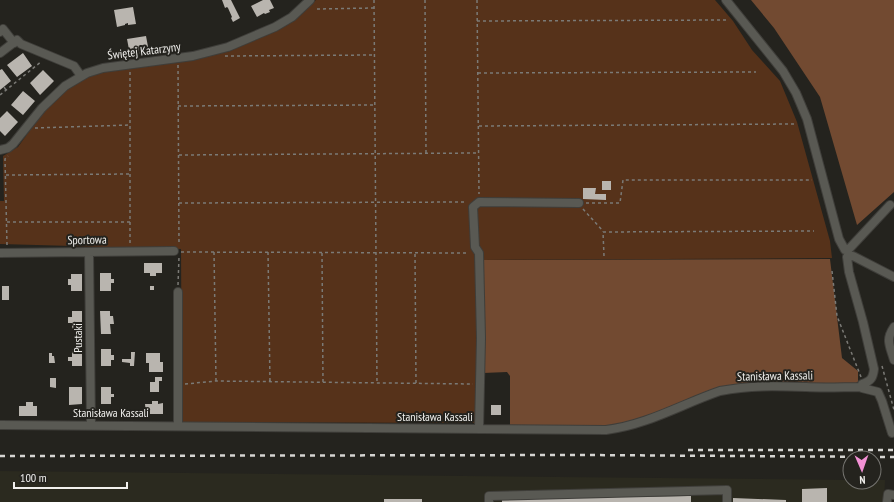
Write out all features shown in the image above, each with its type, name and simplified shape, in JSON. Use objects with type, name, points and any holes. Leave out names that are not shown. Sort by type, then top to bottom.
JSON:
[{"type":"street","name":"Świętej Katarzyny","points":[[0,150],[8,148],[13,144],[42,108],[64,86],[87,72],[103,68],[193,56],[228,47],[275,27],[292,17],[310,0]]},
{"type":"street","points":[[726,0],[784,71],[796,93],[807,119],[839,239],[845,250],[853,256],[894,277]]},
{"type":"street","points":[[0,32],[4,29],[14,43]]},
{"type":"street","points":[[0,53],[17,40],[21,44],[74,66],[81,76]]},
{"type":"street","points":[[479,429],[481,338],[479,253],[475,247],[473,207],[479,199],[579,203]]},
{"type":"street","points":[[890,205],[847,257],[848,272],[863,322],[874,369],[873,377],[870,382],[862,385],[862,388],[878,392],[892,433]]},
{"type":"street","name":"Sportowa","points":[[0,253],[176,251]]},
{"type":"street","name":"Pustaki","points":[[89,252],[91,425]]},
{"type":"street","points":[[178,292],[178,426]]},
{"type":"street","points":[[894,327],[889,336],[889,342],[894,360]]},
{"type":"street","name":"Stanisława Kassali","points":[[0,425],[606,430],[639,424],[720,390],[780,385],[807,387],[862,385]]},
{"type":"street","points":[[489,499],[727,490],[727,502]]},
{"type":"street","points":[[887,502],[888,494],[894,495]]},
{"type":"path","points":[[374,0],[373,56],[377,253],[377,384]]},
{"type":"path","points":[[426,0],[426,153]]},
{"type":"path","points":[[179,202],[375,202],[479,199],[477,0]]},
{"type":"path","points":[[316,9],[374,8]]},
{"type":"path","points":[[477,20],[727,20]]},
{"type":"path","points":[[0,95],[39,64],[45,54]]},
{"type":"path","points":[[219,56],[373,56]]},
{"type":"path","points":[[178,292],[176,251],[179,202],[178,65],[180,63]]},
{"type":"path","points":[[130,72],[130,251]]},
{"type":"path","points":[[478,73],[756,72]]},
{"type":"path","points":[[178,106],[374,105]]},
{"type":"path","points":[[479,126],[795,124]]},
{"type":"path","points":[[35,128],[130,125]]},
{"type":"path","points":[[7,245],[5,159],[13,153]]},
{"type":"path","points":[[179,155],[479,153]]},
{"type":"path","points":[[6,176],[130,174]]},
{"type":"path","points":[[604,256],[603,232],[583,210],[582,203],[620,203],[623,180],[812,180]]},
{"type":"path","points":[[7,222],[130,222]]},
{"type":"path","points":[[603,232],[814,232]]},
{"type":"path","points":[[176,251],[479,253]]},
{"type":"path","points":[[214,252],[216,381]]},
{"type":"path","points":[[268,252],[270,383]]},
{"type":"path","points":[[322,252],[323,383]]},
{"type":"path","points":[[415,253],[416,384]]},
{"type":"path","points":[[832,271],[837,316],[861,376],[862,385]]},
{"type":"path","points":[[178,384],[216,381],[270,383],[481,384]]},
{"type":"shaded area","points":[[316,0],[715,0],[733,21],[752,50],[780,81],[797,122],[830,241],[832,258],[483,260],[483,423],[182,422],[181,249],[0,244],[0,201],[4,201],[3,156],[18,147],[45,109],[70,86],[93,73],[196,59],[294,19]]},
{"type":"shaded area","points":[[751,0],[894,0],[894,192],[857,225],[820,97],[774,28]]},
{"type":"shaded area","points":[[830,259],[842,358],[858,371],[858,382],[854,384],[737,385],[637,422],[603,426],[510,426],[510,376],[507,372],[483,373],[482,260]]},
{"type":"shaded area","points":[[0,471],[842,480],[842,490],[882,490],[882,480],[885,480],[884,502],[0,502]]},
{"type":"building","points":[[222,0],[231,0],[240,18],[233,22],[228,8],[225,8]]},
{"type":"building","points":[[263,0],[270,0],[274,8],[269,10],[270,12],[264,13],[257,17],[251,6]]},
{"type":"building","points":[[133,7],[136,24],[128,25],[128,23],[117,27],[114,10]]},
{"type":"building","points":[[146,36],[149,52],[130,55],[127,39]]},
{"type":"building","points":[[23,53],[32,66],[17,77],[7,65]]},
{"type":"building","points":[[2,69],[11,81],[0,90],[0,70]]},
{"type":"building","points":[[43,70],[54,81],[40,95],[30,83]]},
{"type":"building","points":[[23,91],[35,101],[23,115],[11,105]]},
{"type":"building","points":[[7,111],[18,122],[5,136],[0,131],[0,118]]},
{"type":"building","points":[[602,181],[611,181],[611,190],[602,190]]},
{"type":"building","points":[[583,188],[596,188],[595,194],[606,194],[606,200],[583,199]]},
{"type":"building","points":[[144,263],[162,263],[162,273],[156,273],[156,276],[150,276],[150,273],[144,273]]},
{"type":"building","points":[[100,273],[111,273],[111,279],[114,279],[114,283],[111,283],[111,291],[100,291]]},
{"type":"building","points":[[71,274],[82,274],[82,291],[71,291],[71,285],[68,285],[68,279],[71,279]]},
{"type":"building","points":[[2,286],[9,286],[9,300],[2,300]]},
{"type":"building","points":[[150,286],[154,286],[154,290],[150,290]]},
{"type":"building","points":[[72,311],[82,311],[82,329],[72,329],[72,323],[68,323],[68,317],[72,317]]},
{"type":"building","points":[[100,311],[110,311],[110,316],[113,316],[114,324],[110,324],[111,334],[101,334]]},
{"type":"building","points":[[72,349],[82,349],[82,366],[72,366],[72,361],[68,361],[68,357],[72,357]]},
{"type":"building","points":[[101,349],[111,349],[111,355],[114,355],[114,360],[111,360],[111,366],[101,366]]},
{"type":"building","points":[[131,352],[135,352],[134,366],[130,366],[130,363],[122,362],[122,359],[131,359]]},
{"type":"building","points":[[49,353],[52,353],[52,356],[54,356],[55,363],[49,363]]},
{"type":"building","points":[[146,353],[160,353],[160,362],[163,362],[163,372],[149,372],[149,363],[146,363]]},
{"type":"building","points":[[155,377],[162,377],[162,381],[159,381],[159,392],[150,392],[150,382],[155,382]]},
{"type":"building","points":[[50,378],[56,378],[56,388],[50,387]]},
{"type":"building","points":[[69,387],[82,387],[82,404],[69,405]]},
{"type":"building","points":[[101,387],[111,387],[111,394],[114,394],[114,397],[111,397],[111,404],[101,404]]},
{"type":"building","points":[[152,401],[158,401],[158,404],[163,403],[163,414],[146,414],[145,404],[152,404]]},
{"type":"building","points":[[26,402],[33,402],[33,406],[37,406],[37,416],[19,416],[19,406],[26,406]]},
{"type":"building","points":[[491,405],[501,405],[501,415],[491,415]]},
{"type":"building","points":[[827,488],[827,502],[802,502],[802,489]]},
{"type":"building","points":[[691,496],[691,502],[502,502],[502,498]]},
{"type":"building","points":[[733,498],[786,500],[786,502],[733,502]]},
{"type":"building","points":[[384,499],[422,499],[422,502],[384,502]]},
{"type":"railway","points":[[688,450],[894,450]]},
{"type":"railway","points":[[0,456],[582,455],[894,457]]}]
